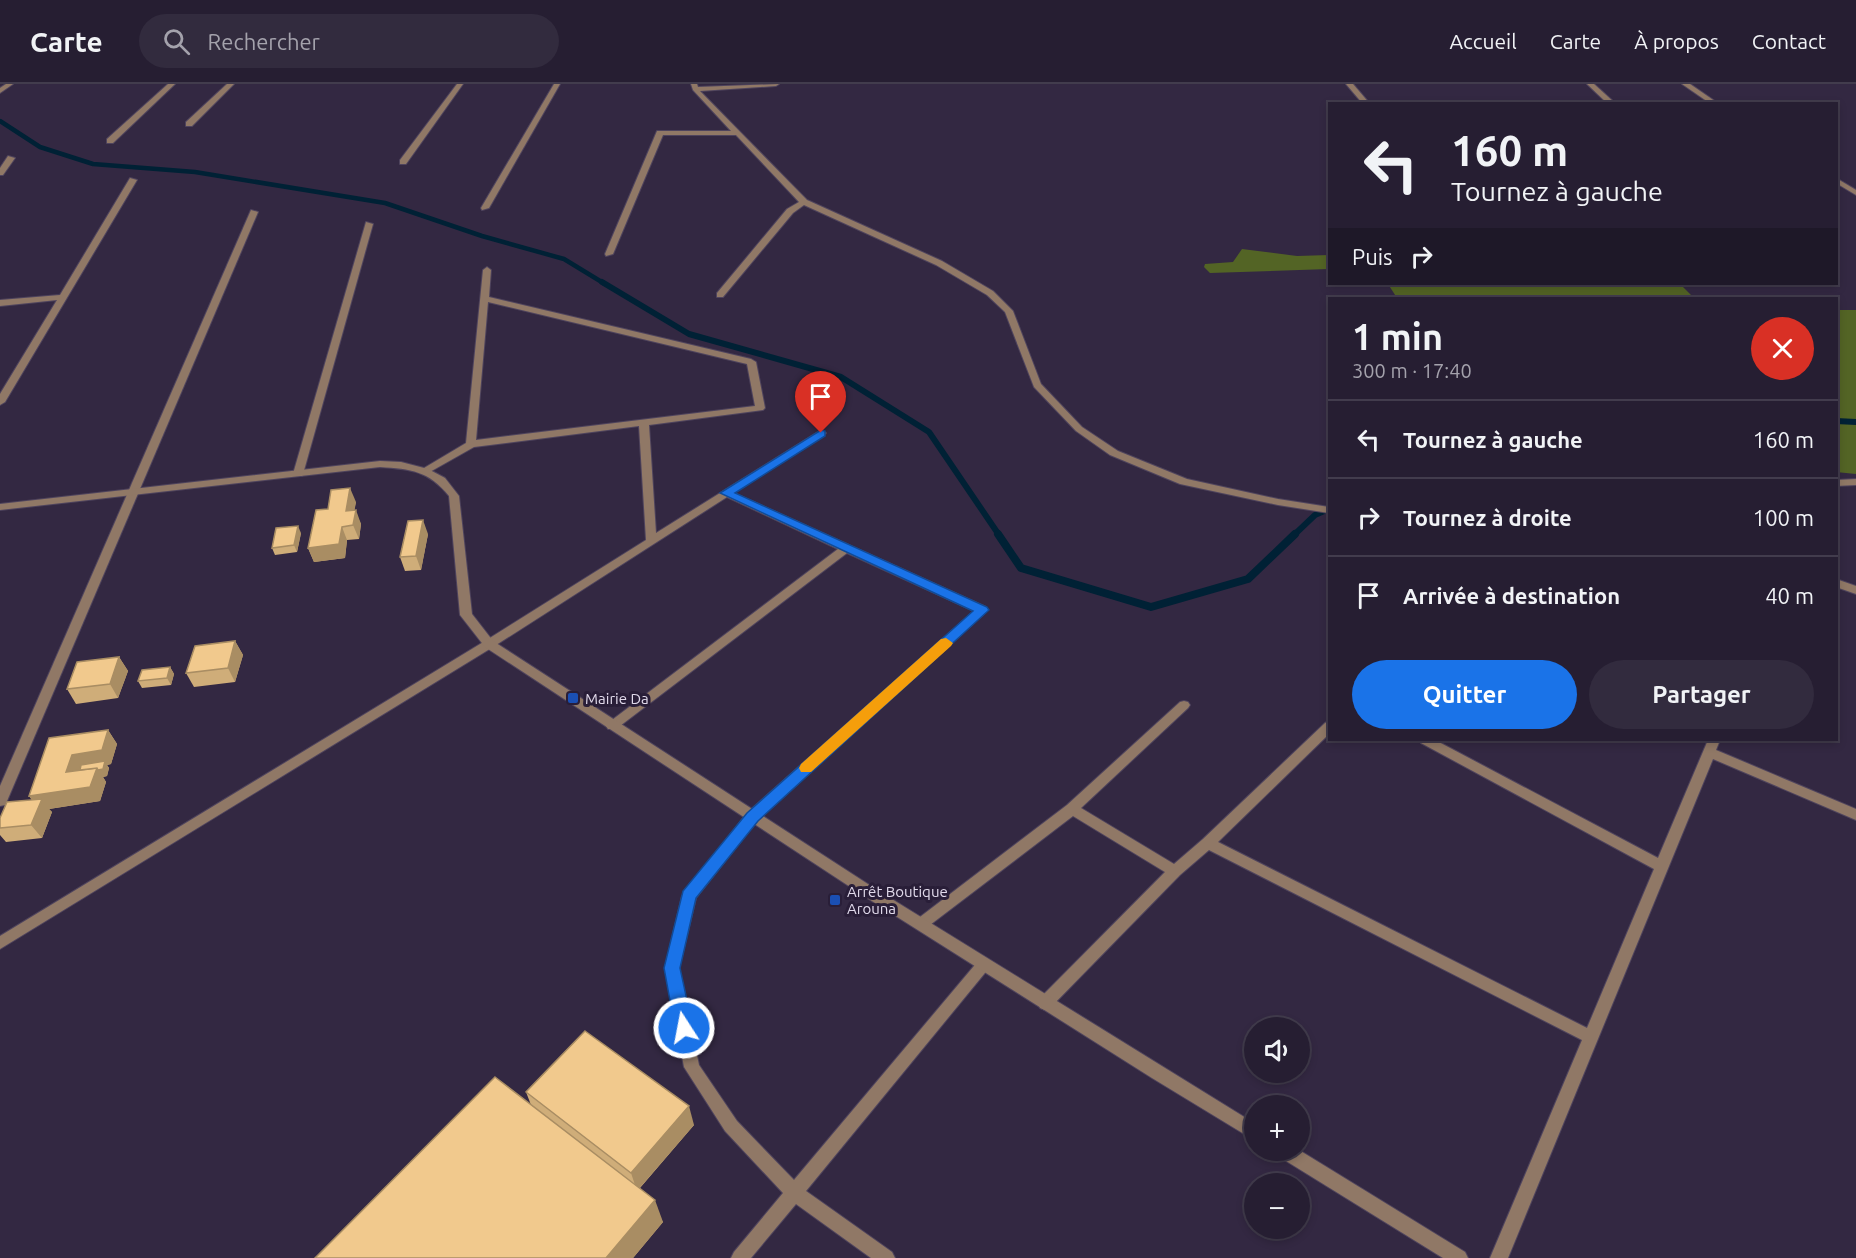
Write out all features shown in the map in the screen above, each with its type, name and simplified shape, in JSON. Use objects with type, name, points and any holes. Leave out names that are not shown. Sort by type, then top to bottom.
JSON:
[{"type":"street","points":[[0,91],[10,84]]},
{"type":"street","points":[[110,141],[172,84]]},
{"type":"street","points":[[189,124],[231,84]]},
{"type":"street","points":[[403,162],[460,84]]},
{"type":"street","points":[[485,208],[557,84]]},
{"type":"street","points":[[694,86],[776,84]]},
{"type":"street","points":[[1349,84],[1365,102]]},
{"type":"street","points":[[1590,84],[1611,102]]},
{"type":"street","points":[[1685,84],[1713,102]]},
{"type":"street","points":[[694,86],[804,202],[939,263],[990,293],[1009,311],[1037,385],[1079,429],[1114,453],[1184,482],[1328,510]]},
{"type":"street","points":[[609,254],[660,133],[739,133]]},
{"type":"street","points":[[0,172],[11,158]]},
{"type":"street","points":[[0,402],[133,180]]},
{"type":"street","points":[[1838,181],[1856,193]]},
{"type":"street","points":[[720,295],[790,211],[804,202]]},
{"type":"street","points":[[0,801],[254,212]]},
{"type":"street","points":[[298,474],[369,224]]},
{"type":"street","points":[[471,444],[487,270]]},
{"type":"street","points":[[0,303],[63,297]]},
{"type":"street","points":[[424,471],[471,444],[760,408],[751,362],[484,298]]},
{"type":"street","points":[[644,423],[651,541]]},
{"type":"street","points":[[0,943],[489,644],[821,433]]},
{"type":"street","points":[[0,507],[380,464],[401,465],[424,471],[441,480],[454,496],[466,615],[489,644],[752,817],[1045,1004],[1244,1126]]},
{"type":"street","points":[[1838,483],[1856,482]]},
{"type":"street","points":[[726,493],[982,610],[752,817],[689,896],[672,968],[692,1068],[731,1126],[795,1193],[886,1258]]},
{"type":"street","points":[[612,726],[846,548]]},
{"type":"street","points":[[1838,584],[1856,590]]},
{"type":"street","points":[[921,924],[1072,809],[1184,705]]},
{"type":"street","points":[[1045,1004],[1175,871],[1208,843],[1328,727]]},
{"type":"street","points":[[1427,741],[1661,866]]},
{"type":"street","points":[[1498,1258],[1712,746],[1856,815]]},
{"type":"street","points":[[1072,809],[1175,871]]},
{"type":"street","points":[[1208,843],[1590,1037]]},
{"type":"street","points":[[740,1258],[984,964]]},
{"type":"street","points":[[1302,1161],[1459,1258]]},
{"type":"green space","points":[[1242,249],[1297,256],[1328,255],[1328,269],[1210,273],[1204,267],[1205,264],[1233,262]]},
{"type":"green space","points":[[1389,285],[1681,285],[1693,297],[1396,297]]},
{"type":"green space","points":[[1838,310],[1856,310],[1856,474],[1838,472]]},
{"type":"building","points":[[350,488],[346,511],[356,510],[353,525],[342,527],[339,544],[308,548],[316,510],[328,509],[331,490]]},
{"type":"building","points":[[423,520],[416,556],[400,557],[408,521]]},
{"type":"building","points":[[298,526],[294,545],[272,548],[276,528]]},
{"type":"building","points":[[235,641],[228,668],[186,673],[195,646]]},
{"type":"building","points":[[119,657],[110,684],[67,689],[77,662]]},
{"type":"building","points":[[170,667],[167,678],[138,681],[142,670]]},
{"type":"building","points":[[108,730],[102,750],[72,755],[66,772],[97,768],[90,787],[29,796],[49,738]]},
{"type":"building","points":[[105,761],[103,769],[80,770],[81,765]]},
{"type":"building","points":[[42,799],[31,825],[0,828],[0,818],[7,802]]},
{"type":"building","points":[[585,1031],[689,1106],[631,1173],[526,1092]]},
{"type":"building","points":[[495,1077],[655,1200],[606,1258],[315,1258]]},
{"type":"waterway","points":[[0,121],[40,147],[93,164],[195,172],[385,203],[482,236],[564,259],[605,284]]},
{"type":"waterway","points":[[602,282],[689,334],[841,377],[929,432],[999,535]]},
{"type":"waterway","points":[[1838,421],[1856,422]]},
{"type":"waterway","points":[[1294,535],[1315,515],[1328,509]]},
{"type":"waterway","points":[[998,534],[1021,568],[1151,607],[1248,579],[1295,534]]},
{"type":"slow traffic","points":[[806,768],[946,643]]},
{"type":"place","name":"Mairie Da","points":[[573,698]]},
{"type":"place","name":"Arrêt Boutique Arouna","points":[[835,900]]},
{"type":"route","points":[[684,1028],[672,968],[689,896],[752,817],[982,610],[726,493],[821,433]]}]
